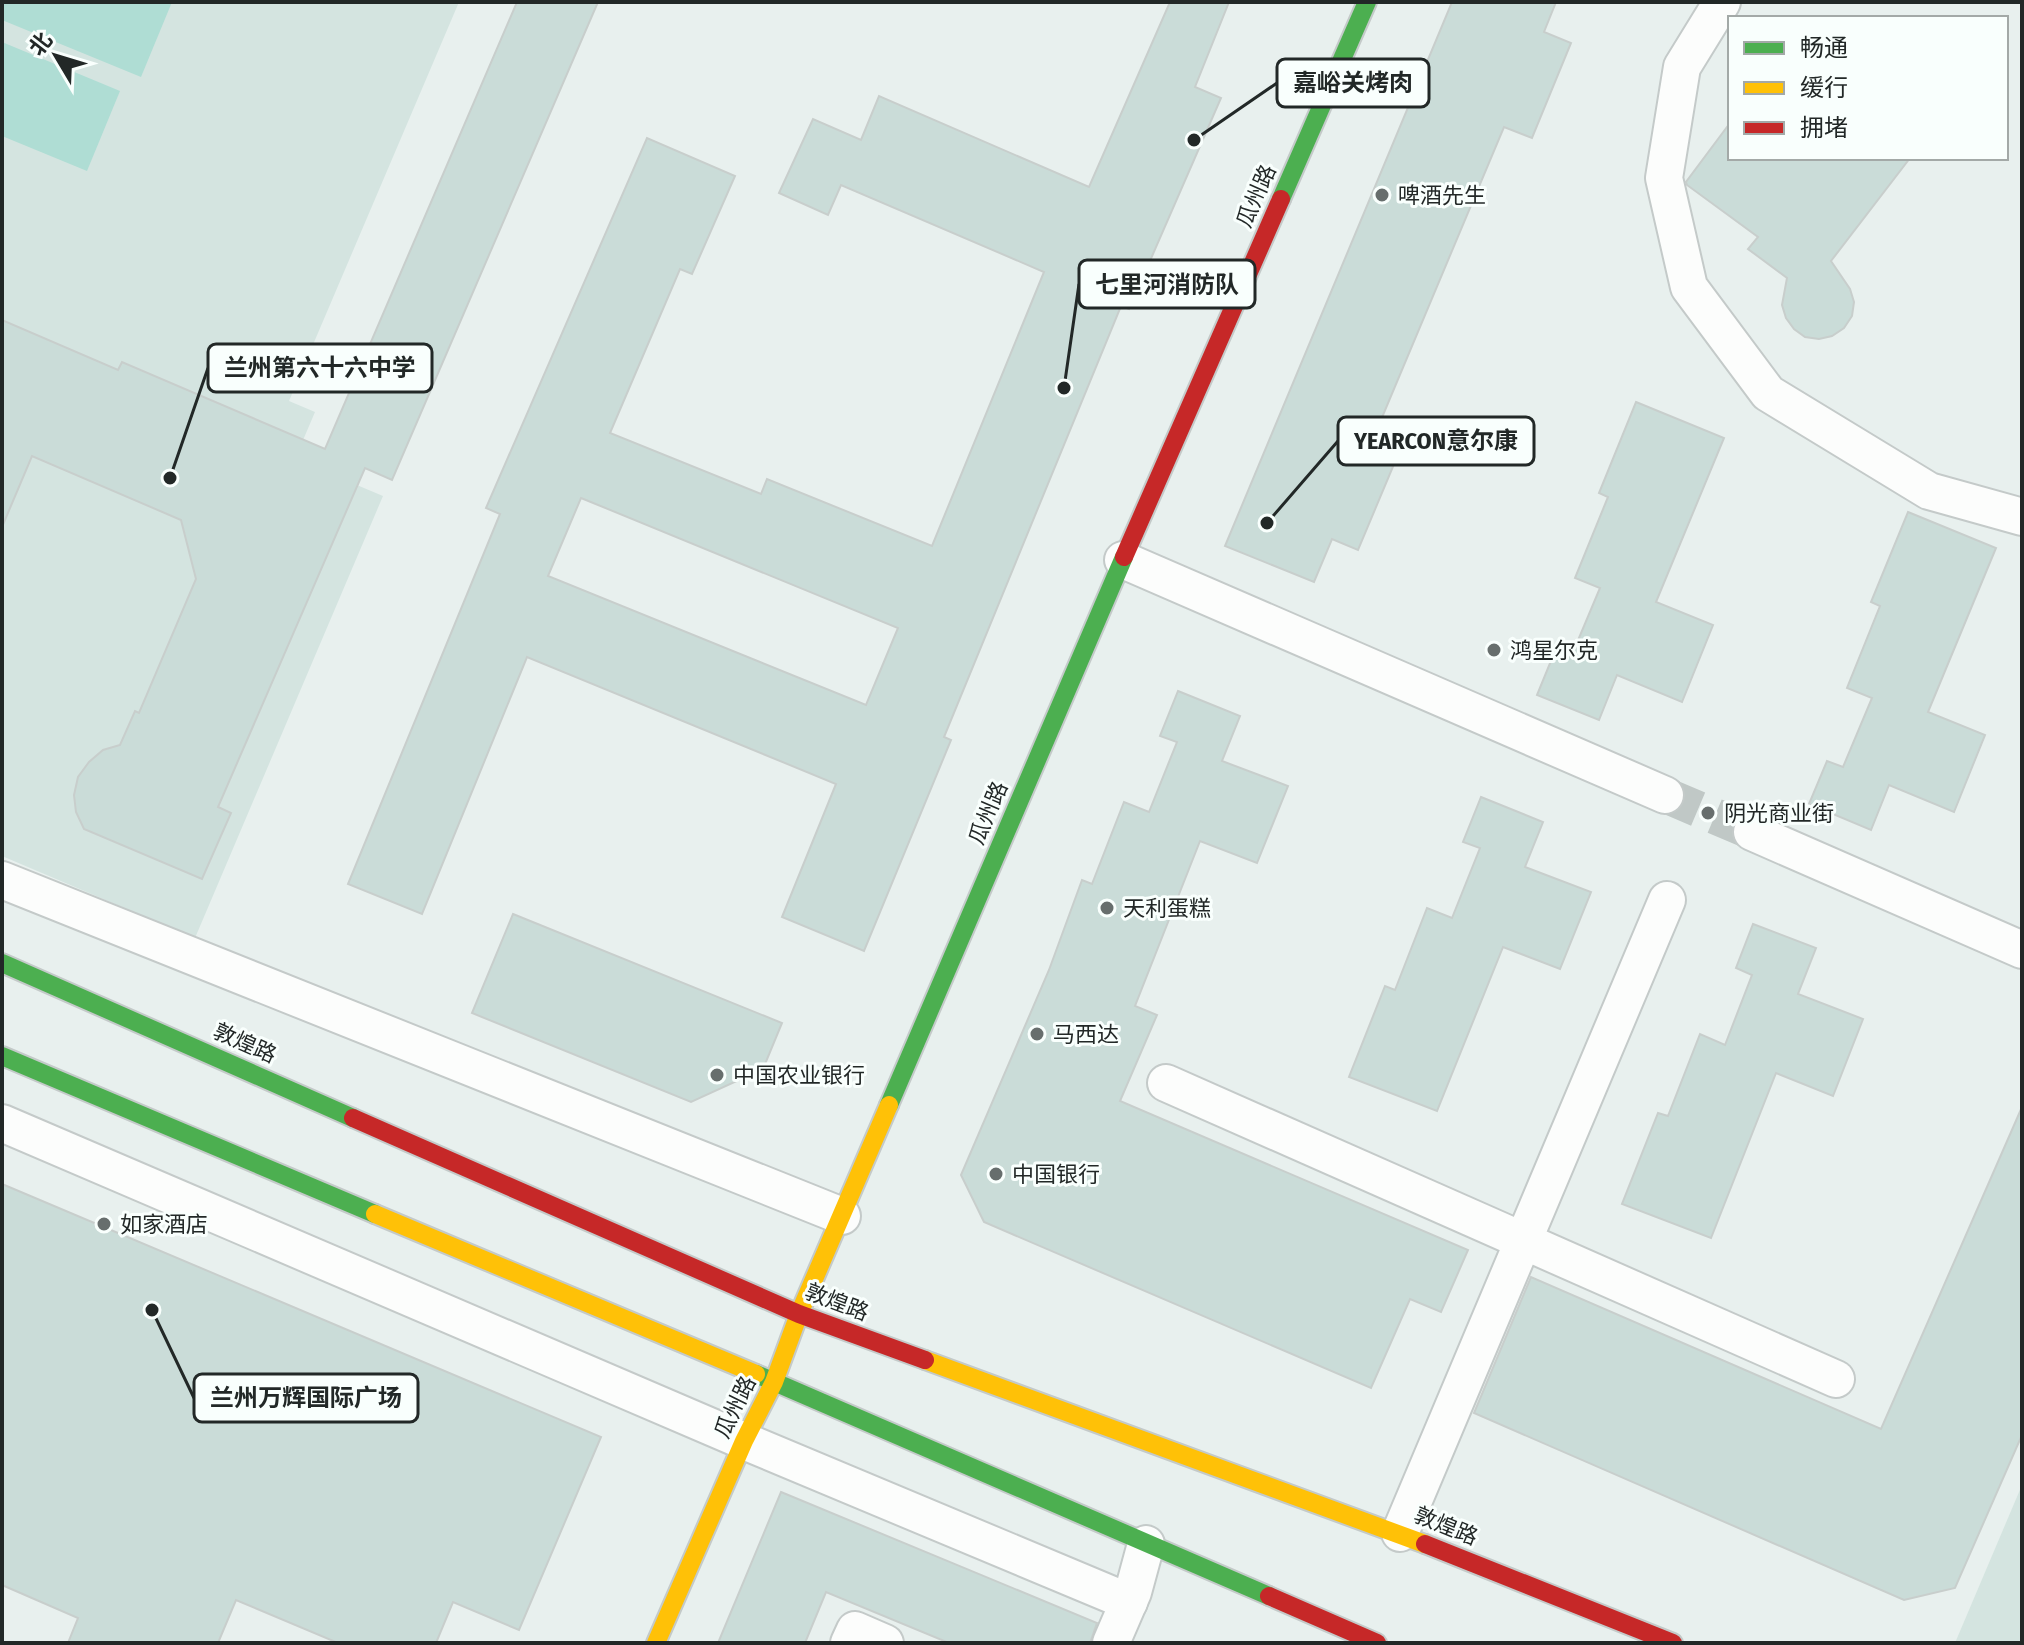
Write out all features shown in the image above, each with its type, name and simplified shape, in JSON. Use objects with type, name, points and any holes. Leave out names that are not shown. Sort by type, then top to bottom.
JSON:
[{"type":"main road","name":"瓜州路","points":[[656,1643],[744,1441],[774,1382],[799,1314],[1123,560],[1367,2]]},
{"type":"main road","name":"敦煌路","points":[[2,963],[799,1314],[1400,1533],[1673,1643]]},
{"type":"main road","points":[[2,1056],[774,1382],[1377,1643]]},
{"type":"street","points":[[1722,2],[1682,67],[1664,178],[1689,287],[1768,393],[1929,491],[2022,517]]},
{"type":"street","points":[[1123,560],[1665,795]]},
{"type":"street","points":[[1752,832],[2022,950]]},
{"type":"street","points":[[2,880],[842,1216]]},
{"type":"street","points":[[1400,1533],[1667,900]]},
{"type":"street","points":[[1166,1083],[1836,1379]]},
{"type":"street","points":[[2,1123],[744,1441],[1129,1602]]},
{"type":"street","points":[[1111,1643],[1129,1602],[1146,1544]]},
{"type":"street","points":[[849,1643],[855,1630],[885,1643]]},
{"type":"shaded area","points":[[2,2],[459,2],[289,401],[315,412],[295,459],[383,496],[195,938],[2,856]]},
{"type":"shaded area","points":[[2022,1485],[2022,1643],[1955,1643]]},
{"type":"green space","points":[[2,2],[172,2],[141,77],[2,20]]},
{"type":"green space","points":[[2,42],[120,91],[87,171],[2,136]]},
{"type":"building","points":[[517,2],[598,2],[392,480],[365,468],[218,807],[231,813],[202,879],[84,829],[76,812],[74,795],[78,777],[103,750],[120,745],[135,711],[139,713],[196,579],[181,520],[32,456],[2,527],[2,320],[118,370],[122,362],[325,449]]},
{"type":"building","points":[[1170,2],[1229,2],[1195,87],[1221,98],[1129,309],[1121,306],[944,737],[951,740],[864,951],[782,917],[836,784],[527,657],[422,914],[348,884],[500,514],[486,508],[647,138],[735,176],[692,274],[680,269],[610,433],[761,494],[767,479],[932,546],[1044,272],[841,185],[828,215],[779,193],[813,119],[861,140],[879,96],[1089,187]],"holes":[[[581,498],[898,628],[866,705],[548,576]]]},
{"type":"building","points":[[1452,2],[1556,2],[1544,32],[1571,43],[1532,138],[1504,127],[1370,446],[1397,457],[1358,550],[1332,539],[1314,582],[1225,546]]},
{"type":"building","points":[[1728,126],[1728,160],[1908,160],[1831,261],[1850,289],[1854,302],[1852,316],[1844,328],[1832,336],[1819,339],[1805,337],[1786,318],[1782,305],[1787,278],[1748,249],[1758,237],[1686,182]]},
{"type":"building","points":[[1636,402],[1724,438],[1656,602],[1713,625],[1682,702],[1617,675],[1599,720],[1537,695],[1555,651],[1571,657],[1600,588],[1575,578],[1608,497],[1599,493]]},
{"type":"building","points":[[1908,512],[1996,548],[1928,712],[1985,735],[1954,812],[1889,785],[1871,830],[1809,804],[1827,761],[1843,767],[1872,698],[1847,688],[1880,606],[1871,602]]},
{"type":"building","points":[[1178,691],[1240,716],[1222,761],[1288,786],[1257,863],[1200,841],[1135,1006],[1157,1015],[1120,1101],[1468,1250],[1441,1312],[1410,1299],[1371,1388],[984,1222],[961,1175],[1049,970],[1082,880],[1092,884],[1124,802],[1149,812],[1177,742],[1160,736]]},
{"type":"building","points":[[1481,797],[1543,822],[1525,867],[1591,892],[1560,969],[1503,947],[1437,1111],[1349,1077],[1385,986],[1395,990],[1427,908],[1452,918],[1480,848],[1463,842]]},
{"type":"building","points":[[513,914],[782,1023],[763,1069],[691,1102],[472,1013]]},
{"type":"building","points":[[1753,924],[1816,948],[1798,994],[1863,1019],[1833,1096],[1776,1073],[1711,1238],[1622,1204],[1658,1113],[1668,1116],[1700,1034],[1725,1045],[1752,975],[1736,968]]},
{"type":"building","points":[[2022,1107],[2022,1435],[1955,1588],[1904,1600],[1474,1413],[1531,1277],[1881,1429]]},
{"type":"building","points":[[2,1184],[601,1437],[519,1630],[453,1602],[436,1643],[338,1643],[236,1600],[218,1643],[68,1643],[78,1618],[2,1585]]},
{"type":"building","points":[[781,1492],[1097,1623],[1090,1643],[949,1643],[826,1592],[805,1643],[718,1643]]},
{"type":"tunnel","points":[[1665,795],[1752,832]]},
{"type":"traffic: fast","points":[[1281,199],[1367,2]]},
{"type":"traffic: fast","points":[[889,1105],[1124,557]]},
{"type":"traffic: fast","points":[[2,963],[353,1118]]},
{"type":"traffic: fast","points":[[2,1056],[375,1214]]},
{"type":"traffic: fast","points":[[756,1374],[1269,1596]]},
{"type":"traffic: slow","points":[[656,1643],[744,1441],[774,1382],[799,1314],[889,1105]]},
{"type":"traffic: slow","points":[[375,1214],[756,1374]]},
{"type":"traffic: slow","points":[[925,1360],[1425,1544]]},
{"type":"traffic: jam","points":[[1124,557],[1281,199]]},
{"type":"traffic: jam","points":[[353,1118],[799,1314],[925,1360]]},
{"type":"traffic: jam","points":[[1425,1544],[1673,1643]]},
{"type":"traffic: jam","points":[[1269,1596],[1377,1643]]},
{"type":"place","name":"嘉峪关烤肉","points":[[1194,140]]},
{"type":"place","name":"啤酒先生","points":[[1382,195]]},
{"type":"place","name":"七里河消防队","points":[[1064,388]]},
{"type":"place","name":"兰州第六十六中学","points":[[170,478]]},
{"type":"place","name":"YEARCON意尔康","points":[[1267,523]]},
{"type":"place","name":"鸿星尔克","points":[[1494,650]]},
{"type":"place","name":"阴光商业街","points":[[1708,813]]},
{"type":"place","name":"天利蛋糕","points":[[1107,908]]},
{"type":"place","name":"马西达","points":[[1037,1034]]},
{"type":"place","name":"中国农业银行","points":[[717,1075]]},
{"type":"place","name":"中国银行","points":[[996,1174]]},
{"type":"place","name":"如家酒店","points":[[104,1224]]},
{"type":"place","name":"兰州万辉国际广场","points":[[152,1310]]}]
